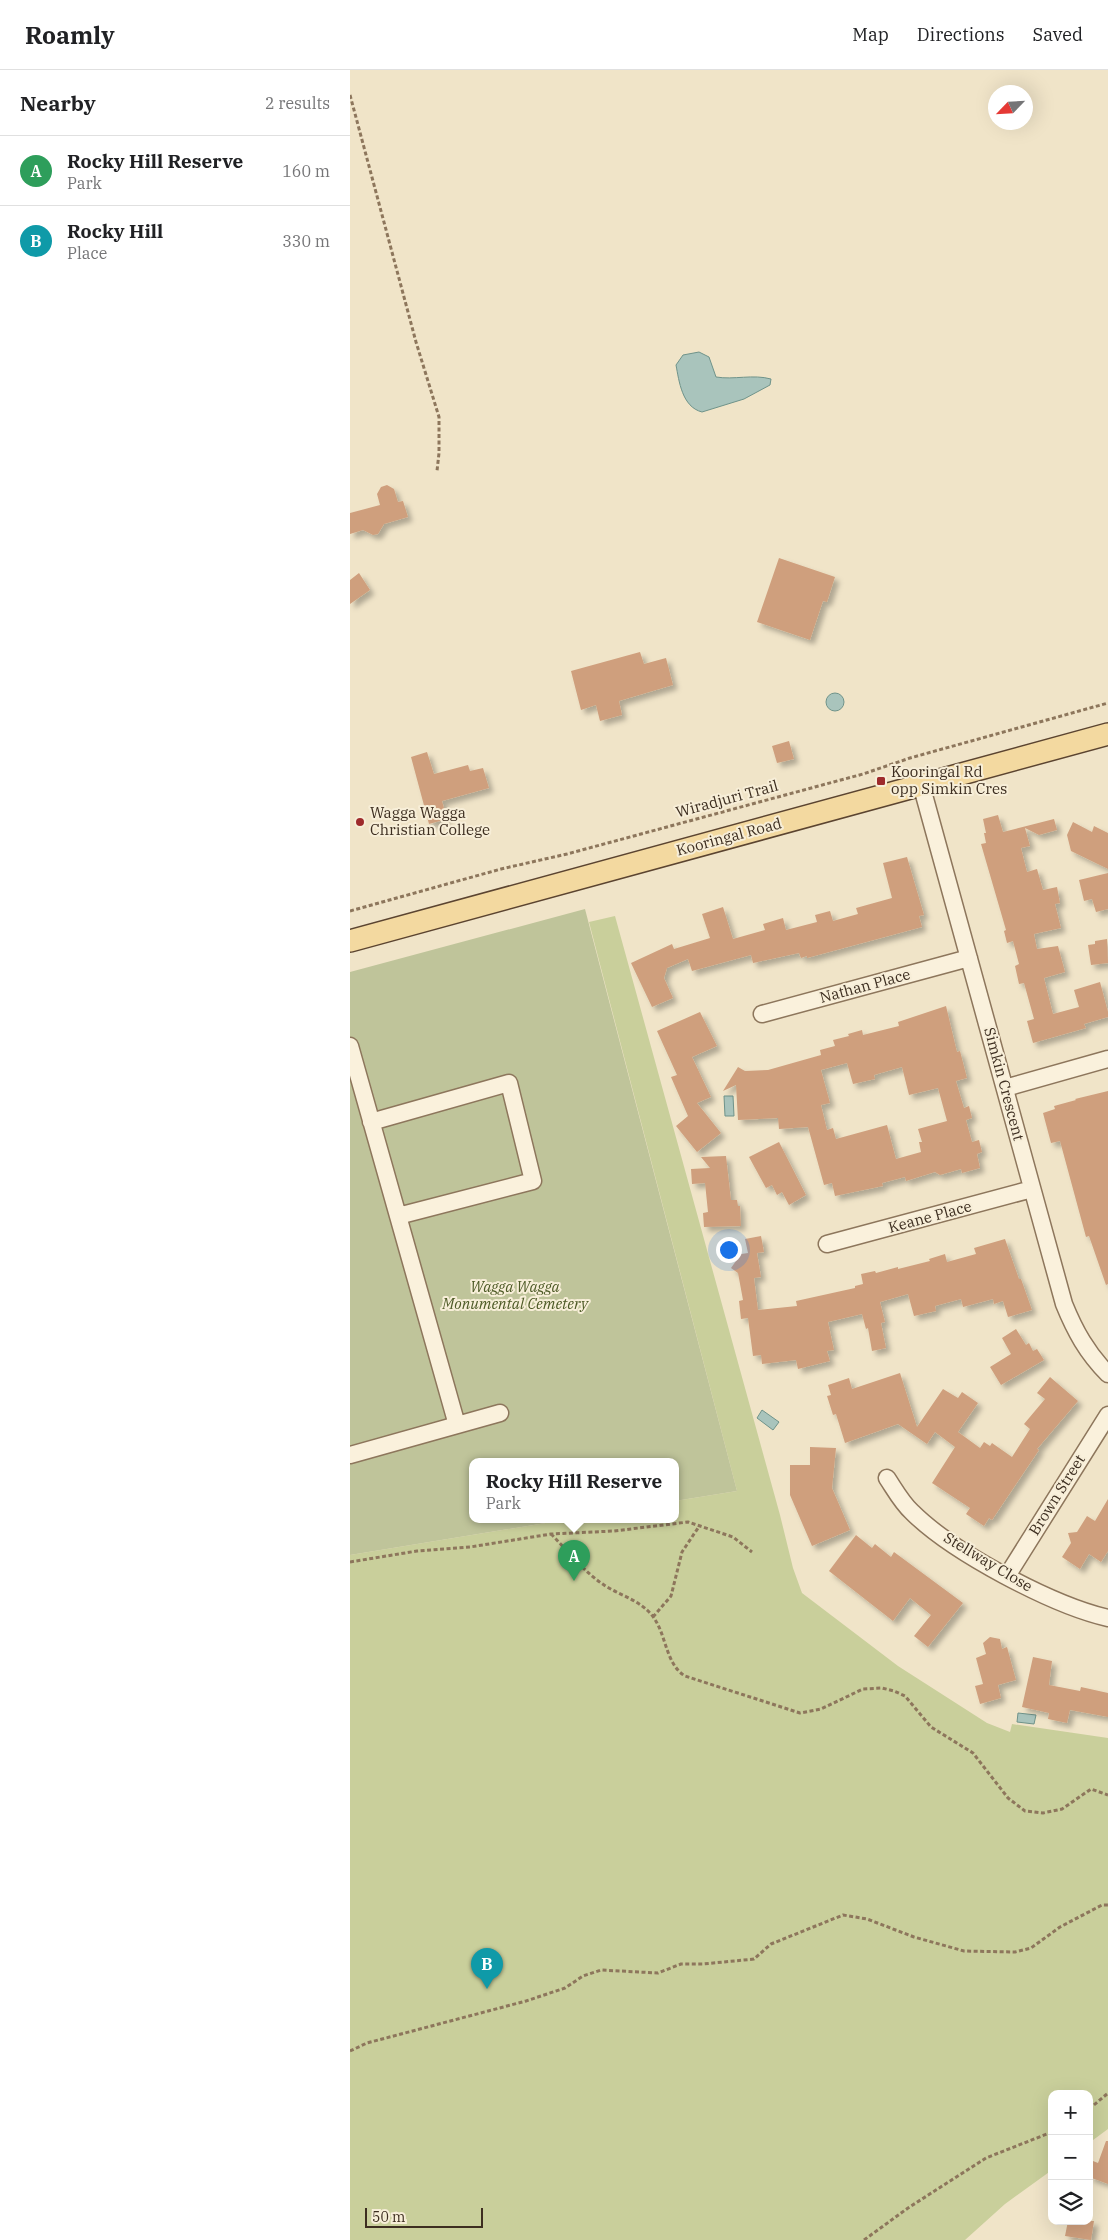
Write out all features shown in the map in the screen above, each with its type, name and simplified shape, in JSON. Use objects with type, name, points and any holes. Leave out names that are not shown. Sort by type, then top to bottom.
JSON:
[{"type":"main road","name":"Kooringal Road","points":[[350,941],[1108,734]]},
{"type":"street","name":"Simkin Crescent","points":[[921,784],[1068,1313],[1075,1330],[1089,1353],[1108,1374]]},
{"type":"street","name":"Nathan Place","points":[[762,1014],[969,958]]},
{"type":"street","points":[[350,1046],[457,1425]]},
{"type":"street","points":[[1005,1088],[1108,1059]]},
{"type":"street","points":[[372,1122],[509,1083],[533,1180],[398,1216]]},
{"type":"street","name":"Keane Place","points":[[828,1244],[1032,1189]]},
{"type":"street","points":[[350,1455],[500,1413]]},
{"type":"street","name":"Brown Street","points":[[1007,1576],[1108,1415]]},
{"type":"street","name":"Stellway Close","points":[[887,1478],[902,1502],[918,1519],[963,1551],[1007,1576],[1074,1607],[1108,1618]]},
{"type":"path","points":[[350,95],[414,333],[439,417],[440,453],[437,471]]},
{"type":"path","name":"Wiradjuri Trail","points":[[350,911],[501,869],[567,854],[863,774],[910,758],[1108,703]]},
{"type":"path","points":[[350,1562],[417,1551],[470,1547],[551,1534],[622,1530],[688,1522],[733,1537],[752,1552]]},
{"type":"path","points":[[653,1617],[671,1596],[682,1552],[700,1525]]},
{"type":"path","points":[[551,1534],[591,1575],[605,1586],[627,1596],[653,1617],[659,1625],[677,1671],[685,1676],[800,1713],[822,1709],[863,1689],[882,1688],[906,1696],[931,1727],[973,1753],[1008,1798],[1025,1811],[1044,1813],[1062,1809],[1091,1789],[1108,1795]]},
{"type":"path","points":[[350,2051],[367,2043],[526,2001],[564,1988],[583,1976],[601,1970],[658,1973],[680,1964],[754,1959],[771,1944],[843,1914],[867,1919],[914,1937],[964,1951],[1015,1952],[1030,1948],[1060,1927],[1102,1905],[1108,1904]]},
{"type":"path","points":[[1093,2106],[1108,2093]]},
{"type":"path","points":[[864,2240],[908,2208],[986,2158],[1048,2134]]},
{"type":"green space","name":"Wagga Wagga Monumental Cemetery","points":[[585,909],[737,1491],[679,1500],[679,1458],[469,1458],[469,1523],[546,1523],[350,1555],[350,972]]},
{"type":"green space","points":[[615,916],[793,1568],[802,1593],[898,1666],[987,1723],[1010,1732],[1012,1724],[1108,1738],[1108,2129],[1093,2140],[1093,2090],[1048,2090],[1048,2173],[1005,2204],[965,2240],[350,2240],[350,1555],[546,1523],[679,1523],[679,1500],[737,1491],[589,922]]},
{"type":"water","points":[[699,352],[709,357],[716,377],[771,379],[770,385],[744,399],[702,412],[695,409],[690,405],[683,393],[676,365],[683,355]]},
{"type":"water","points":[[835,693],[841,696],[844,702],[841,708],[835,711],[829,708],[826,702],[829,696]]},
{"type":"water","points":[[724,1096],[733,1096],[734,1116],[725,1116]]},
{"type":"water","points":[[762,1410],[779,1422],[773,1430],[757,1418]]},
{"type":"water","points":[[1018,1713],[1036,1715],[1034,1724],[1017,1722]]},
{"type":"building","points":[[387,485],[394,489],[398,502],[403,501],[408,517],[384,524],[378,534],[373,535],[363,530],[350,534],[350,513],[380,505],[377,494],[381,487]]},
{"type":"building","points":[[779,558],[835,577],[827,602],[823,601],[810,640],[757,622]]},
{"type":"building","points":[[359,573],[370,590],[350,604],[350,580]]},
{"type":"building","points":[[640,652],[644,664],[666,658],[673,685],[619,701],[622,715],[600,721],[596,705],[581,710],[571,671]]},
{"type":"building","points":[[789,741],[794,759],[777,763],[772,746]]},
{"type":"building","points":[[427,752],[434,774],[468,765],[470,771],[483,768],[489,788],[442,801],[447,819],[429,824],[411,757]]},
{"type":"building","points":[[998,815],[1003,832],[1054,819],[1057,830],[1039,835],[1025,828],[1030,846],[1021,848],[1027,872],[1037,869],[1043,890],[1057,887],[1060,903],[1055,904],[1061,928],[1034,934],[1037,949],[1058,946],[1065,972],[1044,978],[1053,1014],[1079,1007],[1074,990],[1100,982],[1108,1012],[1108,1017],[1084,1024],[1086,1028],[1033,1043],[1027,1021],[1034,1019],[1024,983],[1019,984],[1015,966],[1019,964],[1013,941],[1007,943],[1004,931],[1006,930],[981,844],[986,843],[983,819]]},
{"type":"building","points":[[1073,822],[1092,832],[1094,826],[1108,833],[1108,869],[1071,851],[1067,835]]},
{"type":"building","points":[[907,857],[924,915],[919,916],[922,927],[807,958],[807,956],[801,958],[799,953],[753,963],[751,955],[692,971],[688,959],[667,968],[664,978],[673,998],[652,1007],[631,963],[672,944],[674,949],[710,938],[702,914],[723,907],[733,939],[765,930],[763,924],[783,918],[786,930],[817,922],[815,915],[830,911],[833,921],[858,914],[856,908],[892,898],[883,863]]},
{"type":"building","points":[[1108,873],[1108,909],[1096,912],[1092,899],[1084,901],[1079,880]]},
{"type":"building","points":[[1107,939],[1108,963],[1091,965],[1088,945],[1095,944],[1095,941]]},
{"type":"building","points":[[946,1006],[957,1052],[960,1051],[967,1078],[956,1081],[964,1108],[969,1106],[972,1118],[966,1120],[972,1142],[979,1140],[982,1152],[977,1154],[980,1168],[962,1173],[961,1169],[940,1175],[935,1172],[906,1181],[905,1177],[882,1183],[883,1186],[835,1196],[832,1183],[824,1185],[808,1127],[779,1129],[778,1118],[738,1120],[736,1085],[723,1091],[738,1067],[745,1071],[768,1070],[821,1055],[820,1050],[835,1046],[833,1040],[849,1036],[848,1034],[862,1030],[863,1035],[899,1026],[898,1022]],"holes":[[[847,1063],[853,1084],[875,1079],[874,1075],[902,1067],[909,1095],[938,1088],[947,1121],[918,1129],[922,1142],[919,1142],[921,1152],[896,1159],[887,1125],[836,1139],[833,1128],[827,1130],[821,1105],[830,1103],[821,1070]]]},
{"type":"building","points":[[700,1012],[717,1046],[692,1057],[711,1097],[697,1103],[721,1133],[697,1152],[676,1126],[688,1116],[671,1077],[677,1075],[657,1031]]},
{"type":"building","points":[[1108,1091],[1108,1284],[1106,1285],[1089,1236],[1086,1237],[1060,1141],[1051,1143],[1043,1113],[1055,1109],[1054,1106]]},
{"type":"building","points":[[779,1142],[806,1195],[789,1205],[782,1192],[777,1195],[772,1185],[766,1188],[749,1157]]},
{"type":"building","points":[[726,1156],[731,1200],[737,1200],[738,1206],[740,1206],[741,1226],[704,1227],[703,1213],[708,1212],[705,1183],[692,1184],[691,1169],[710,1168],[701,1157]]},
{"type":"building","points":[[761,1236],[764,1252],[757,1253],[761,1277],[754,1278],[758,1310],[797,1306],[796,1301],[855,1288],[855,1286],[863,1284],[861,1274],[875,1271],[876,1273],[898,1267],[898,1269],[930,1261],[929,1259],[945,1254],[947,1262],[976,1254],[974,1248],[1005,1239],[1032,1310],[1008,1317],[1003,1301],[994,1304],[993,1299],[963,1307],[961,1299],[935,1306],[936,1311],[914,1316],[908,1294],[880,1302],[885,1322],[881,1323],[886,1348],[872,1351],[868,1328],[866,1329],[862,1314],[828,1322],[834,1350],[827,1351],[830,1361],[798,1369],[796,1360],[762,1364],[761,1355],[753,1356],[748,1318],[741,1319],[739,1301],[743,1300],[738,1273],[731,1268],[736,1261],[735,1255],[748,1253],[745,1239]]},
{"type":"building","points":[[1016,1329],[1026,1345],[1029,1343],[1033,1351],[1037,1349],[1044,1360],[1001,1385],[990,1367],[1011,1354],[1002,1338]]},
{"type":"building","points":[[900,1373],[917,1427],[943,1389],[958,1398],[962,1392],[978,1403],[958,1432],[980,1448],[984,1442],[990,1446],[992,1443],[1012,1457],[1030,1429],[1024,1424],[1045,1399],[1037,1393],[1050,1377],[1078,1401],[1037,1449],[1039,1450],[992,1520],[989,1518],[984,1526],[966,1514],[970,1508],[932,1483],[955,1447],[935,1432],[927,1444],[898,1424],[845,1443],[836,1414],[833,1415],[827,1396],[831,1395],[828,1385],[849,1378],[852,1389]]},
{"type":"building","points":[[810,1447],[836,1448],[832,1488],[850,1530],[812,1546],[790,1495],[790,1465],[810,1465]]},
{"type":"building","points":[[1108,1499],[1108,1551],[1101,1562],[1089,1554],[1080,1569],[1062,1557],[1071,1543],[1068,1533],[1077,1532],[1087,1516],[1095,1521]]},
{"type":"building","points":[[856,1535],[872,1548],[875,1544],[891,1557],[894,1552],[963,1603],[928,1647],[914,1636],[931,1615],[910,1598],[893,1621],[829,1571]]},
{"type":"building","points":[[990,1637],[1000,1639],[1002,1649],[1007,1647],[1016,1680],[998,1685],[1001,1698],[980,1704],[975,1686],[983,1684],[976,1658],[986,1654],[983,1643]]},
{"type":"building","points":[[1033,1657],[1052,1661],[1049,1685],[1080,1691],[1081,1687],[1108,1693],[1108,1717],[1070,1710],[1067,1723],[1048,1719],[1049,1713],[1022,1707]]},
{"type":"building","points":[[1106,2141],[1108,2141],[1108,2184],[1093,2178],[1093,2161],[1098,2163]]},
{"type":"building","points":[[1094,2221],[1091,2240],[1065,2236],[1067,2225],[1093,2225]]},
{"type":"place","name":"Kooringal Rd opp Simkin Cres","points":[[881,781]]},
{"type":"place","name":"Wagga Wagga Christian College","points":[[360,822]]},
{"type":"place","name":"Rocky Hill Reserve","points":[[574,1581]]},
{"type":"place","name":"Rocky Hill","points":[[487,1989]]}]
